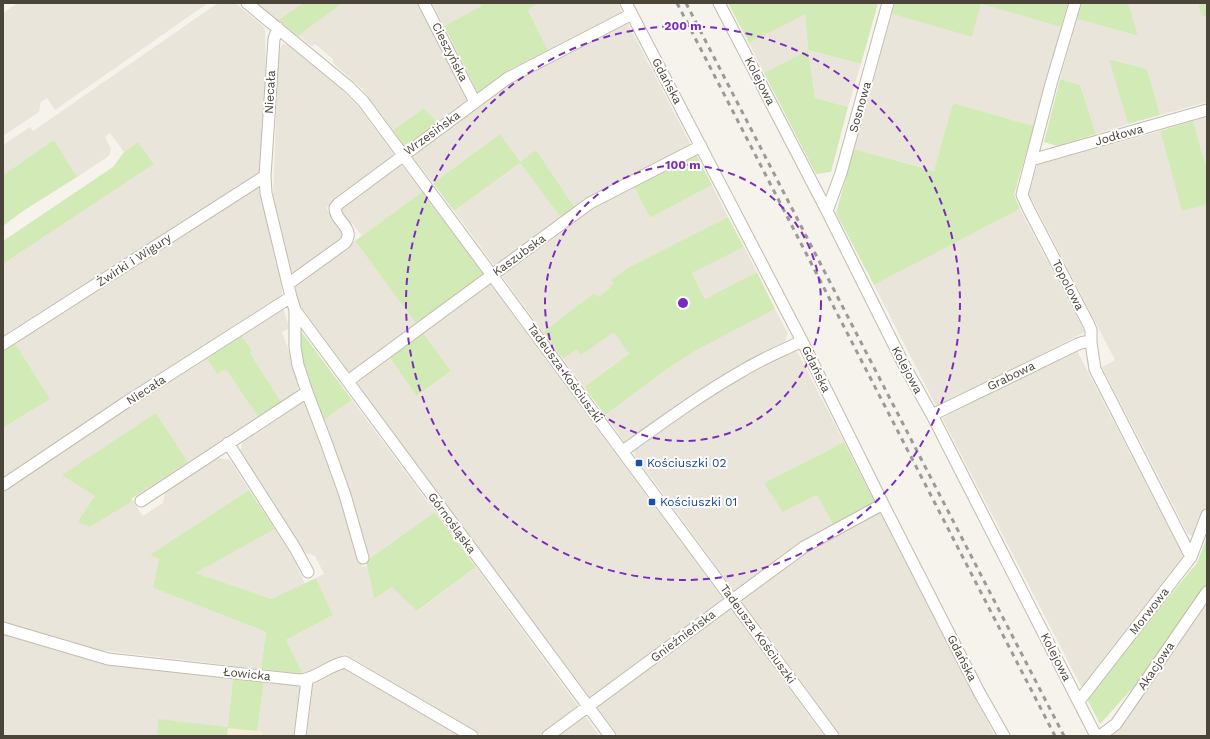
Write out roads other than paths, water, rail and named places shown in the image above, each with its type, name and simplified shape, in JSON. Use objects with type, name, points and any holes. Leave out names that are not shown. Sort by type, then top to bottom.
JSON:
[{"type":"street","name":"Tadeusza Kościuszki","points":[[247,3],[356,93],[403,154],[833,736]]},
{"type":"street","name":"Cieszyńska","points":[[424,3],[475,102]]},
{"type":"street","name":"Gdańska","points":[[626,3],[802,341],[979,692],[1004,736]]},
{"type":"street","name":"Kolejowa","points":[[719,3],[1096,736]]},
{"type":"street","name":"Sosnowa","points":[[827,211],[841,173],[888,3]]},
{"type":"street","name":"Topolowa","points":[[1075,3],[1022,195],[1091,330],[1091,343],[1095,369],[1192,557]]},
{"type":"street","name":"Wrzesińska","points":[[288,284],[345,243],[347,240],[348,232],[335,213],[336,206],[403,154],[508,78],[632,14]]},
{"type":"street","name":"Niecała","points":[[278,28],[274,39],[265,176],[266,193],[295,310],[295,347],[298,365],[345,495],[363,558]]},
{"type":"street","name":"Jodłowa","points":[[1031,160],[1207,110]]},
{"type":"street","name":"Kaszubska","points":[[348,381],[590,203],[701,146]]},
{"type":"street","name":"Żwirki i Wigury","points":[[3,344],[265,176]]},
{"type":"street","name":"Niecała","points":[[3,485],[125,403],[291,297]]},
{"type":"street","name":"Górnośląska","points":[[295,310],[610,736]]},
{"type":"street","points":[[623,452],[680,410],[721,383],[743,370],[802,341]]},
{"type":"street","name":"Grabowa","points":[[932,415],[1078,344],[1084,342],[1091,343]]},
{"type":"street","points":[[141,501],[307,392]]},
{"type":"street","points":[[228,443],[295,548],[308,572]]},
{"type":"street","name":"Gnieźnieńska","points":[[548,736],[804,547],[883,504]]},
{"type":"street","name":"Morwowa","points":[[1079,701],[1192,557],[1207,515]]},
{"type":"street","name":"Akacjowa","points":[[1100,736],[1116,724],[1207,592]]},
{"type":"street","name":"Łowicka","points":[[3,628],[108,659],[307,680]]},
{"type":"street","points":[[300,736],[307,680],[337,664],[345,662],[472,736]]},
{"type":"railway","points":[[677,3],[1055,736]]},
{"type":"railway","points":[[686,3],[1064,736]]},
{"type":"place","name":"Kościuszki 02","points":[[639,463]]},
{"type":"place","name":"Kościuszki 01","points":[[652,502]]}]
